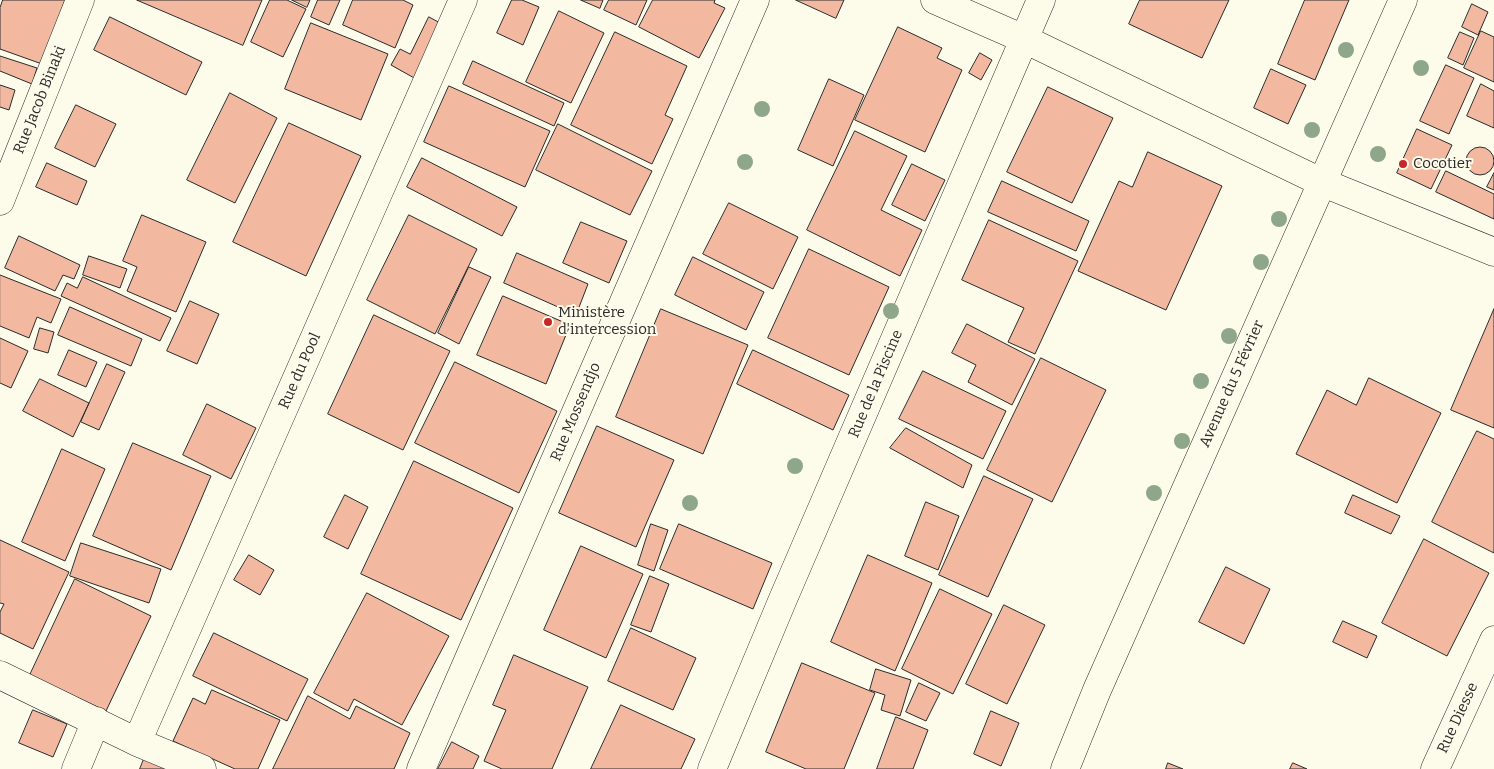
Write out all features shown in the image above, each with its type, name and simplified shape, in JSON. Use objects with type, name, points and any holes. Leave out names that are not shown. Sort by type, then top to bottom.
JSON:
[{"type":"street","name":"Rue Jacob Binaki","points":[[0,201],[80,0]]},
{"type":"street","name":"Rue du Pool","points":[[138,742],[463,0]]},
{"type":"street","name":"Rue Mossendjo","points":[[421,769],[755,0]]},
{"type":"street","points":[[935,0],[1024,39],[1321,182],[1494,252]]},
{"type":"street","name":"Rue de la Piscine","points":[[712,769],[1041,0]]},
{"type":"street","name":"Avenue du 5 Février","points":[[1065,769],[1097,690],[1403,0]]},
{"type":"street","name":"Rue Diesse","points":[[1435,769],[1494,640]]},
{"type":"street","points":[[0,675],[138,742],[202,769]]},
{"type":"street","points":[[76,769],[96,721]]},
{"type":"building","points":[[3,0],[65,0],[42,64],[0,49],[0,8]]},
{"type":"building","points":[[137,0],[262,0],[243,45]]},
{"type":"building","points":[[270,0],[287,0],[306,9],[283,57],[251,42]]},
{"type":"building","points":[[292,0],[310,0],[307,7]]},
{"type":"building","points":[[318,0],[340,0],[329,25],[311,17]]},
{"type":"building","points":[[353,0],[403,0],[413,5],[395,48],[343,25]]},
{"type":"building","points":[[512,0],[522,0],[539,7],[523,45],[497,33]]},
{"type":"building","points":[[581,0],[603,0],[600,8]]},
{"type":"building","points":[[609,0],[647,0],[636,25],[604,10]]},
{"type":"building","points":[[653,0],[715,0],[714,3],[725,8],[699,58],[639,27]]},
{"type":"building","points":[[796,0],[844,0],[836,18]]},
{"type":"building","points":[[1140,0],[1229,0],[1202,58],[1129,24]]},
{"type":"building","points":[[1305,0],[1349,0],[1315,80],[1278,64]]},
{"type":"building","points":[[1472,4],[1488,12],[1478,35],[1462,27]]},
{"type":"building","points":[[559,11],[604,33],[571,103],[526,82]]},
{"type":"building","points":[[110,17],[202,62],[186,95],[94,50]]},
{"type":"building","points":[[429,17],[444,25],[416,79],[391,65],[400,49],[410,54]]},
{"type":"building","points":[[311,23],[388,54],[361,120],[285,89]]},
{"type":"building","points":[[898,27],[942,48],[937,58],[962,70],[925,152],[855,120]]},
{"type":"building","points":[[1481,31],[1494,37],[1494,82],[1464,68]]},
{"type":"building","points":[[615,32],[687,66],[665,115],[673,119],[652,164],[571,125]]},
{"type":"building","points":[[1460,32],[1474,38],[1463,65],[1448,58]]},
{"type":"building","points":[[980,53],[992,60],[981,80],[969,73]]},
{"type":"building","points":[[0,56],[37,68],[32,84],[0,71]]},
{"type":"building","points":[[473,61],[564,103],[554,126],[463,84]]},
{"type":"building","points":[[1446,65],[1474,78],[1449,134],[1420,121]]},
{"type":"building","points":[[1271,69],[1306,85],[1288,124],[1254,108]]},
{"type":"building","points":[[829,79],[864,95],[833,166],[798,150]]},
{"type":"building","points":[[1481,84],[1494,91],[1494,128],[1467,116]]},
{"type":"building","points":[[0,85],[15,90],[9,110],[0,107]]},
{"type":"building","points":[[449,86],[550,131],[525,187],[424,142]]},
{"type":"building","points":[[1048,87],[1113,118],[1072,203],[1007,172]]},
{"type":"building","points":[[230,93],[277,118],[235,203],[187,180]]},
{"type":"building","points":[[76,105],[116,124],[95,167],[55,148]]},
{"type":"building","points":[[289,123],[361,156],[306,276],[233,242]]},
{"type":"building","points":[[558,124],[652,171],[630,215],[536,170]]},
{"type":"building","points":[[1417,129],[1452,145],[1431,189],[1397,173]]},
{"type":"building","points":[[855,131],[907,156],[881,210],[922,230],[900,276],[807,230]]},
{"type":"building","points":[[1480,147],[1490,151],[1494,161],[1490,171],[1480,175],[1470,171],[1466,161],[1470,151]]},
{"type":"building","points":[[1148,152],[1222,186],[1166,310],[1078,271],[1119,181],[1132,187]]},
{"type":"building","points":[[422,158],[517,207],[502,236],[407,187]]},
{"type":"building","points":[[47,163],[87,181],[77,205],[36,187]]},
{"type":"building","points":[[912,164],[945,180],[925,221],[892,205]]},
{"type":"building","points":[[1446,171],[1494,194],[1494,219],[1436,192]]},
{"type":"building","points":[[1494,173],[1494,190],[1487,187]]},
{"type":"building","points":[[1002,181],[1089,221],[1076,251],[988,212]]},
{"type":"building","points":[[729,203],[798,237],[773,289],[703,254]]},
{"type":"building","points":[[142,215],[206,242],[176,312],[127,291],[137,267],[123,261]]},
{"type":"building","points":[[409,215],[477,249],[435,334],[367,300]]},
{"type":"building","points":[[989,220],[1078,261],[1035,354],[1008,342],[1024,308],[962,280]]},
{"type":"building","points":[[581,222],[627,241],[609,283],[563,263]]},
{"type":"building","points":[[19,236],[80,265],[74,279],[63,275],[55,291],[5,268]]},
{"type":"building","points":[[809,249],[889,287],[849,375],[768,338]]},
{"type":"building","points":[[517,253],[588,284],[576,315],[504,283]]},
{"type":"building","points":[[89,256],[127,269],[120,288],[83,275]]},
{"type":"building","points":[[693,257],[764,292],[746,330],[675,295]]},
{"type":"building","points":[[469,267],[491,277],[459,344],[438,333]]},
{"type":"building","points":[[0,275],[61,299],[51,323],[37,317],[29,338],[0,326]]},
{"type":"building","points":[[83,277],[171,318],[160,341],[61,296],[67,283],[77,288]]},
{"type":"building","points":[[503,296],[570,325],[546,384],[477,355]]},
{"type":"building","points":[[190,301],[219,314],[197,364],[167,351]]},
{"type":"building","points":[[70,307],[142,339],[131,366],[58,335]]},
{"type":"building","points":[[661,309],[748,345],[703,454],[616,417]]},
{"type":"building","points":[[1494,309],[1494,428],[1451,410]]},
{"type":"building","points":[[374,315],[450,351],[403,450],[328,414]]},
{"type":"building","points":[[967,324],[1035,359],[1012,405],[968,382],[976,365],[952,353]]},
{"type":"building","points":[[40,328],[54,332],[48,353],[34,349]]},
{"type":"building","points":[[0,338],[28,351],[11,388],[0,383]]},
{"type":"building","points":[[69,350],[97,362],[86,387],[58,375]]},
{"type":"building","points":[[753,350],[849,395],[833,430],[737,384]]},
{"type":"building","points":[[1041,358],[1106,390],[1052,502],[987,470]]},
{"type":"building","points":[[455,362],[557,411],[519,493],[415,443]]},
{"type":"building","points":[[107,364],[125,372],[99,430],[81,422]]},
{"type":"building","points":[[923,371],[1006,411],[983,459],[899,419]]},
{"type":"building","points":[[1369,378],[1441,413],[1397,503],[1296,454],[1327,390],[1356,405]]},
{"type":"building","points":[[40,379],[89,403],[73,437],[23,411]]},
{"type":"building","points":[[207,404],[256,428],[231,479],[183,455]]},
{"type":"building","points":[[597,426],[674,460],[636,547],[559,513]]},
{"type":"building","points":[[906,428],[972,465],[963,488],[890,448]]},
{"type":"building","points":[[1477,431],[1494,439],[1494,553],[1432,522]]},
{"type":"building","points":[[133,443],[211,476],[171,570],[93,536]]},
{"type":"building","points":[[62,449],[105,469],[65,561],[22,542]]},
{"type":"building","points":[[414,461],[513,508],[461,620],[361,574]]},
{"type":"building","points":[[984,476],[1033,499],[988,597],[939,575]]},
{"type":"building","points":[[345,495],[368,507],[348,549],[324,537]]},
{"type":"building","points":[[1353,495],[1400,516],[1391,534],[1345,513]]},
{"type":"building","points":[[926,502],[959,516],[938,570],[905,556]]},
{"type":"building","points":[[651,524],[668,530],[654,571],[638,565]]},
{"type":"building","points":[[679,524],[772,563],[753,609],[660,569]]},
{"type":"building","points":[[1424,539],[1489,573],[1447,656],[1382,623]]},
{"type":"building","points":[[0,540],[69,572],[33,649],[0,633],[0,612],[4,604],[0,603]]},
{"type":"building","points":[[81,543],[161,569],[149,603],[70,576]]},
{"type":"building","points":[[581,546],[643,574],[606,658],[544,630]]},
{"type":"building","points":[[249,555],[274,570],[260,595],[234,580]]},
{"type":"building","points":[[868,555],[932,583],[895,671],[831,642]]},
{"type":"building","points":[[1226,567],[1270,589],[1244,644],[1199,622]]},
{"type":"building","points":[[650,576],[669,584],[651,632],[631,625]]},
{"type":"building","points":[[75,579],[151,616],[106,711],[30,675]]},
{"type":"building","points":[[940,589],[992,614],[953,694],[902,669]]},
{"type":"building","points":[[367,593],[449,636],[402,725],[354,699],[348,711],[314,693]]},
{"type":"building","points":[[1004,605],[1045,625],[1007,704],[966,684]]},
{"type":"building","points":[[1343,621],[1377,636],[1367,658],[1333,642]]},
{"type":"building","points":[[631,628],[696,658],[673,710],[608,681]]},
{"type":"building","points":[[214,633],[308,679],[287,721],[193,676]]},
{"type":"building","points":[[514,655],[588,687],[552,769],[502,769],[484,761],[506,710],[493,705]]},
{"type":"building","points":[[802,663],[875,693],[844,769],[806,769],[766,752]]},
{"type":"building","points":[[876,669],[911,680],[900,716],[881,710],[885,695],[870,690]]},
{"type":"building","points":[[919,683],[940,693],[926,721],[906,712]]},
{"type":"building","points":[[212,690],[280,720],[258,769],[235,769],[173,741],[193,698],[205,704]]},
{"type":"building","points":[[308,696],[350,719],[356,706],[410,733],[394,769],[273,769]]},
{"type":"building","points":[[621,705],[695,739],[681,769],[591,769]]},
{"type":"building","points":[[33,710],[67,724],[53,757],[19,743]]},
{"type":"building","points":[[991,711],[1019,723],[1001,766],[974,754]]},
{"type":"building","points":[[896,717],[928,730],[913,769],[877,769]]},
{"type":"building","points":[[452,742],[479,756],[473,769],[438,769]]},
{"type":"building","points":[[146,754],[182,769],[140,769]]},
{"type":"building","points":[[1168,763],[1183,769],[1166,769]]},
{"type":"building","points":[[1293,763],[1307,769],[1290,769]]},
{"type":"place","name":"Cocotier","points":[[1403,164]]},
{"type":"place","name":"Ministère d'intercession","points":[[548,322]]}]
